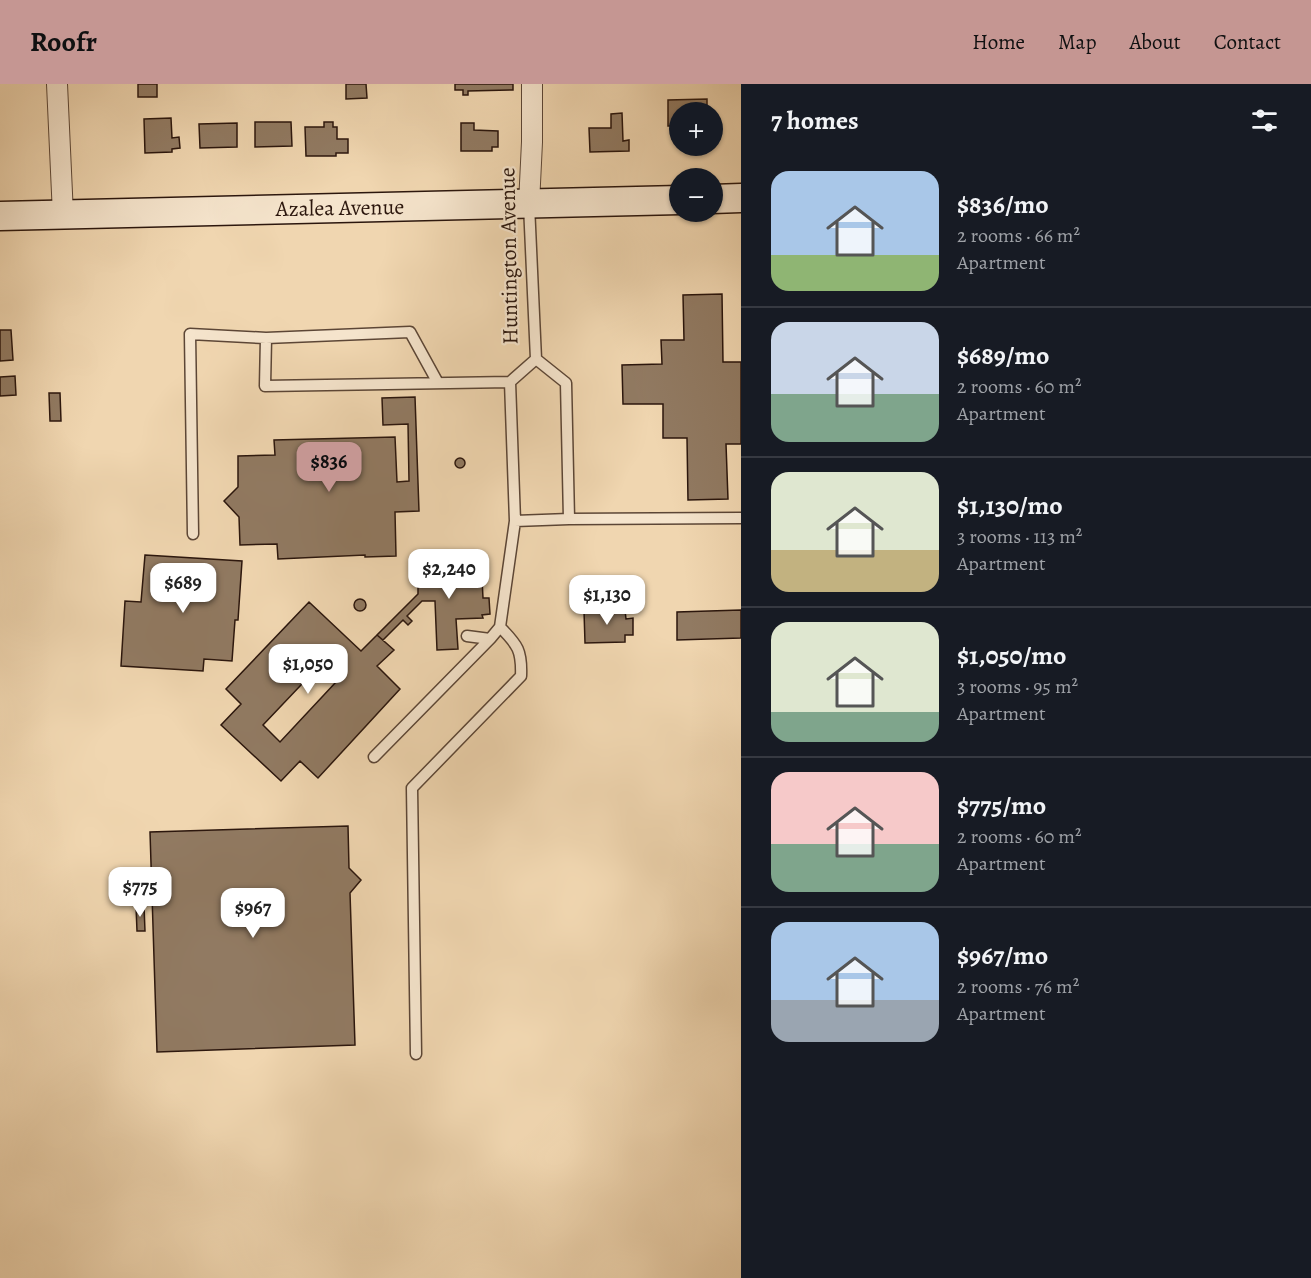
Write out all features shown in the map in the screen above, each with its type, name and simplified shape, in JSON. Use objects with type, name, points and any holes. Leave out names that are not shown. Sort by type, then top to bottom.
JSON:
[{"type":"main road","points":[[723,199],[741,198]]},
{"type":"main road","name":"Azalea Avenue","points":[[0,216],[669,200]]},
{"type":"street","points":[[57,84],[63,215]]},
{"type":"street","name":"Huntington Avenue","points":[[528,204],[532,142],[532,84]]},
{"type":"lane","name":"Huntington Avenue","points":[[510,382],[536,360],[528,204]]},
{"type":"lane","points":[[193,534],[190,333],[266,338],[410,332],[438,383]]},
{"type":"lane","points":[[266,338],[265,386],[510,382],[515,521],[500,627],[374,757]]},
{"type":"lane","points":[[536,360],[566,383],[569,519]]},
{"type":"lane","points":[[515,521],[741,518]]},
{"type":"lane","points":[[416,1054],[412,788],[520,676],[521,660],[517,645],[500,627]]},
{"type":"lane","points":[[467,636],[490,639]]},
{"type":"building","points":[[138,84],[157,84],[157,97],[138,97]]},
{"type":"building","points":[[346,84],[366,84],[367,98],[346,99]]},
{"type":"building","points":[[455,84],[513,84],[513,90],[468,91],[468,95],[463,95],[463,90],[455,90]]},
{"type":"building","points":[[707,99],[707,102],[669,102],[668,126],[668,100]]},
{"type":"building","points":[[622,113],[623,141],[629,140],[629,151],[590,152],[589,128],[611,128],[611,114]]},
{"type":"building","points":[[171,118],[172,138],[179,137],[180,148],[172,149],[172,152],[145,153],[144,119]]},
{"type":"building","points":[[255,122],[291,122],[292,146],[255,147]]},
{"type":"building","points":[[324,122],[333,122],[333,127],[337,127],[337,139],[348,139],[348,153],[336,153],[336,156],[306,156],[305,127],[324,127]]},
{"type":"building","points":[[237,123],[237,147],[200,148],[199,124]]},
{"type":"building","points":[[461,123],[474,123],[474,130],[498,131],[498,147],[492,147],[492,151],[461,151]]},
{"type":"building","points":[[722,294],[723,362],[741,362],[741,444],[726,444],[728,499],[688,500],[687,438],[663,438],[663,404],[623,404],[622,365],[662,364],[661,340],[684,340],[683,295]]},
{"type":"building","points":[[0,330],[11,330],[13,360],[0,361]]},
{"type":"building","points":[[15,376],[16,395],[0,396],[0,377]]},
{"type":"building","points":[[49,393],[60,393],[61,421],[50,421]]},
{"type":"building","points":[[415,397],[419,511],[395,512],[396,556],[278,559],[277,544],[240,545],[239,517],[224,501],[238,487],[238,456],[275,455],[274,440],[395,437],[397,482],[409,481],[408,424],[383,425],[382,398]]},
{"type":"building","points":[[460,458],[464,459],[464,467],[460,468],[456,467],[455,463],[456,459]]},
{"type":"building","points":[[145,555],[242,561],[238,620],[235,620],[232,661],[204,659],[203,671],[121,666],[125,601],[141,602]]},
{"type":"building","points":[[481,559],[483,598],[489,598],[490,614],[482,615],[483,618],[456,619],[458,649],[437,650],[435,601],[422,601],[407,616],[412,621],[408,625],[403,620],[383,640],[377,635],[418,594],[418,583],[434,582],[434,561]]},
{"type":"building","points":[[360,599],[366,605],[360,611],[354,605]]},
{"type":"building","points":[[309,602],[361,651],[377,635],[394,650],[377,666],[400,689],[318,778],[300,761],[281,781],[221,725],[241,704],[226,689]],"holes":[[[319,666],[336,682],[280,742],[263,725]]]},
{"type":"building","points":[[625,610],[626,619],[633,618],[633,635],[625,635],[625,642],[585,643],[584,611]]},
{"type":"building","points":[[741,610],[741,638],[677,640],[677,612]]},
{"type":"building","points":[[348,826],[349,868],[361,880],[350,893],[355,1045],[157,1052],[150,832]]},
{"type":"building","points":[[136,906],[144,906],[145,931],[137,931]]}]
